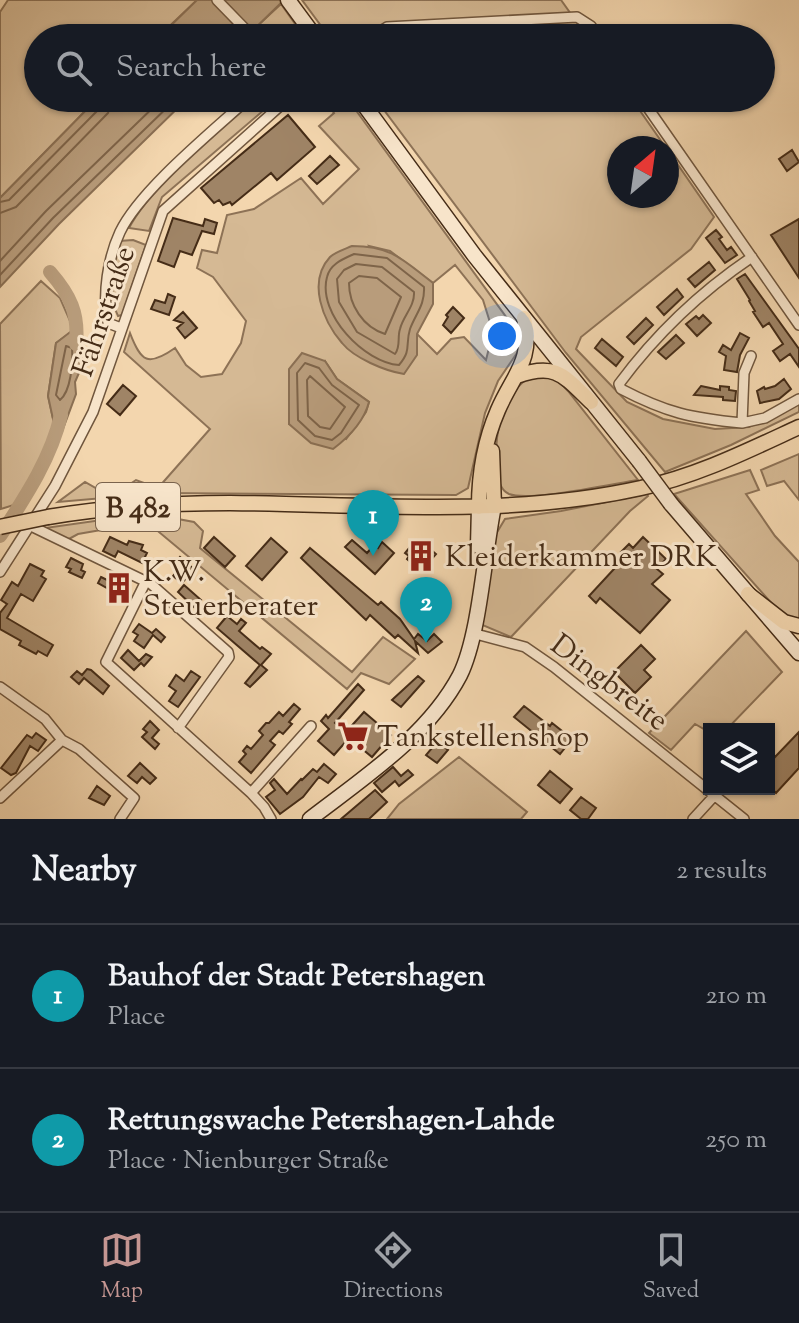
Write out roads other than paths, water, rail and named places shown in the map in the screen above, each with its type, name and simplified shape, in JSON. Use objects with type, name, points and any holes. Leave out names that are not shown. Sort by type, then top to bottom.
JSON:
[{"type":"main road","points":[[288,0],[306,24]]},
{"type":"main road","points":[[369,112],[441,212],[671,504],[799,653]]},
{"type":"main road","points":[[310,819],[423,727],[460,674],[476,614],[497,411],[517,376],[528,346],[524,318]]},
{"type":"main road","points":[[517,376],[537,369],[560,374],[591,402]]},
{"type":"main road","name":"B 482","points":[[0,527],[48,517],[142,506],[228,503],[486,507],[569,501],[679,479],[799,427]]},
{"type":"main road","points":[[748,594],[784,622],[799,626]]},
{"type":"street","points":[[217,0],[240,24]]},
{"type":"street","points":[[441,24],[577,17],[588,24]]},
{"type":"street","points":[[121,328],[108,323],[105,306],[110,260],[121,230],[149,191],[234,112]]},
{"type":"street","name":"Fährstraße","points":[[0,572],[55,486],[93,412],[163,211],[273,112]]},
{"type":"street","points":[[651,112],[799,325]]},
{"type":"street","points":[[752,257],[718,280],[666,327],[619,384],[621,389],[657,408],[687,417],[742,423],[765,418],[799,399]]},
{"type":"street","points":[[742,423],[744,373],[751,356]]},
{"type":"street","points":[[31,526],[146,581],[228,652],[229,657],[178,728]]},
{"type":"street","points":[[146,581],[106,662],[251,793],[271,819]]},
{"type":"street","name":"Dingbreite","points":[[472,633],[525,647],[604,705],[703,785]]},
{"type":"street","points":[[0,687],[45,719],[62,740],[79,749],[134,798],[120,819]]},
{"type":"street","points":[[251,793],[311,726]]},
{"type":"street","points":[[0,798],[62,740]]},
{"type":"street","points":[[693,819],[715,795]]},
{"type":"street","name":"Dingbreite","points":[[715,795],[744,819]]},
{"type":"water","points":[[197,0],[284,0],[259,24],[172,24]]},
{"type":"water","points":[[84,112],[174,112],[59,224],[0,287],[0,198]]},
{"type":"water","points":[[352,246],[387,252],[405,261],[433,283],[433,304],[417,334],[417,355],[404,374],[379,367],[354,354],[335,334],[324,313],[319,289],[323,267],[332,255]]},
{"type":"water","points":[[78,326],[82,366],[75,382],[76,394],[61,434],[56,433],[48,396],[56,343]]},
{"type":"water","points":[[302,353],[325,361],[337,379],[369,402],[355,428],[333,449],[311,443],[289,424],[289,369]]},
{"type":"waterway","points":[[50,272],[72,305],[76,344]]},
{"type":"waterway","points":[[0,536],[44,463],[61,415]]},
{"type":"place","name":"Bauhof der Stadt Petershagen","points":[[373,556]]},
{"type":"place","name":"Kleiderkammer DRK","points":[[421,556]]},
{"type":"place","name":"K.W. Steuerberater","points":[[119,588]]},
{"type":"place","name":"Rettungswache Petershagen-Lahde","points":[[426,643]]},
{"type":"place","name":"Tankstellenshop","points":[[353,736]]}]
